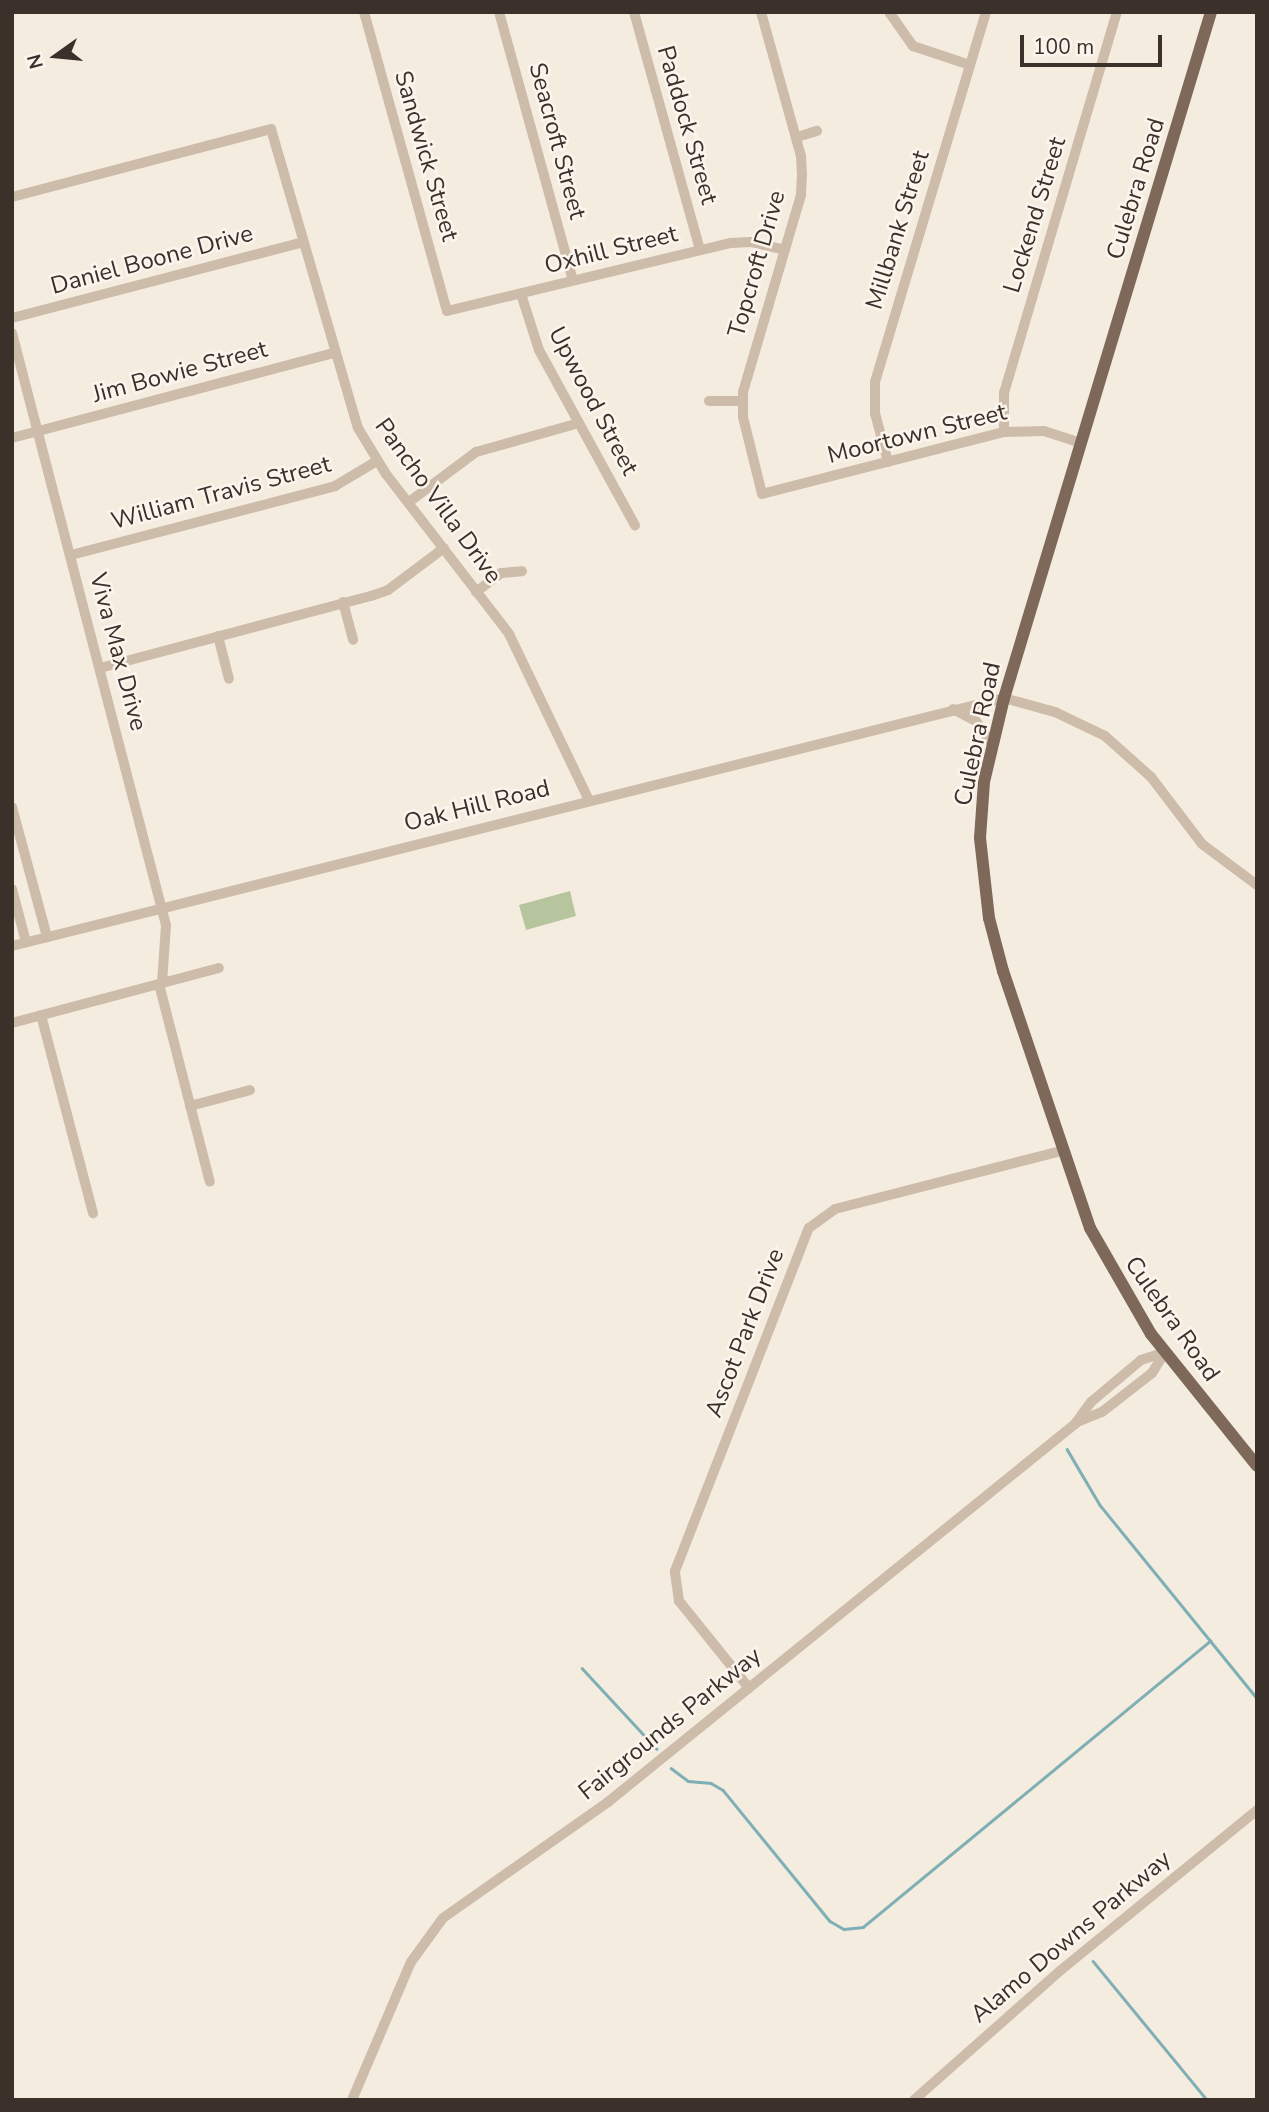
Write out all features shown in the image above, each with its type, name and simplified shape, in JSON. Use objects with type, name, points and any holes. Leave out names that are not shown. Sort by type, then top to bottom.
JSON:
[{"type":"main road","name":"Culebra Road","points":[[1211,12],[1004,698],[992,745],[980,831],[989,918],[1003,971],[1090,1228],[1135,1311],[1257,1466]]},
{"type":"street","name":"Sandwick Street","points":[[364,12],[447,311]]},
{"type":"street","name":"Seacroft Street","points":[[499,12],[573,280]]},
{"type":"street","name":"Paddock Street","points":[[634,12],[701,250]]},
{"type":"street","name":"Topcroft Drive","points":[[761,12],[797,138],[801,195],[742,401],[762,494]]},
{"type":"street","points":[[889,12],[912,46],[970,65]]},
{"type":"street","name":"Millbank Street","points":[[888,462],[874,413],[875,382],[986,12]]},
{"type":"street","name":"Lockend Street","points":[[1004,432],[1004,393],[1117,12]]},
{"type":"street","name":"Pancho Villa Drive","points":[[12,197],[271,129],[347,402],[377,461],[514,643],[589,800]]},
{"type":"street","points":[[797,138],[817,131]]},
{"type":"street","name":"Daniel Boone Drive","points":[[12,318],[303,242]]},
{"type":"street","name":"Oxhill Street","points":[[447,311],[701,250],[751,242],[785,250]]},
{"type":"street","name":"Upwood Street","points":[[521,293],[533,337],[635,526]]},
{"type":"street","name":"Viva Max Drive","points":[[12,333],[162,907],[168,940],[160,983],[210,1182]]},
{"type":"street","name":"Jim Bowie Street","points":[[12,438],[333,353]]},
{"type":"street","points":[[709,401],[742,401]]},
{"type":"street","points":[[409,502],[476,452],[579,423]]},
{"type":"street","name":"Moortown Street","points":[[762,494],[1004,432],[1044,431],[1082,443]]},
{"type":"street","name":"William Travis Street","points":[[71,555],[335,486],[377,461]]},
{"type":"street","points":[[100,668],[388,590],[444,548]]},
{"type":"street","points":[[476,592],[501,573],[522,571]]},
{"type":"street","points":[[343,603],[353,640]]},
{"type":"street","points":[[218,636],[229,679]]},
{"type":"street","points":[[1004,698],[1055,712],[1105,736],[1150,777],[1202,844],[1257,885]]},
{"type":"street","name":"Oak Hill Road","points":[[12,946],[1004,698]]},
{"type":"street","points":[[953,709],[976,721],[992,745]]},
{"type":"street","points":[[12,807],[47,937]]},
{"type":"street","points":[[12,889],[26,942]]},
{"type":"street","points":[[12,1023],[219,968]]},
{"type":"street","points":[[41,1015],[93,1213]]},
{"type":"street","points":[[190,1106],[250,1090]]},
{"type":"street","name":"Ascot Park Drive","points":[[749,1688],[679,1601],[675,1572],[809,1228],[835,1209],[1063,1150]]},
{"type":"street","name":"Fairgrounds Parkway","points":[[1075,1423],[1102,1412],[1152,1373],[1165,1352]]},
{"type":"street","name":"Fairgrounds Parkway","points":[[352,2100],[411,1962],[443,1918],[608,1802],[1075,1423],[1091,1402],[1141,1360],[1165,1352]]},
{"type":"street","name":"Alamo Downs Parkway","points":[[915,2100],[1062,1970],[1257,1810]]},
{"type":"green space","points":[[570,891],[576,916],[526,930],[519,905]]},
{"type":"waterway","points":[[1067,1449],[1100,1505],[1257,1698]]},
{"type":"waterway","points":[[671,1768],[688,1781],[711,1783],[723,1790],[830,1921],[844,1929],[863,1927],[1210,1641]]},
{"type":"waterway","points":[[582,1668],[657,1749]]},
{"type":"waterway","points":[[1093,1961],[1207,2100]]}]
